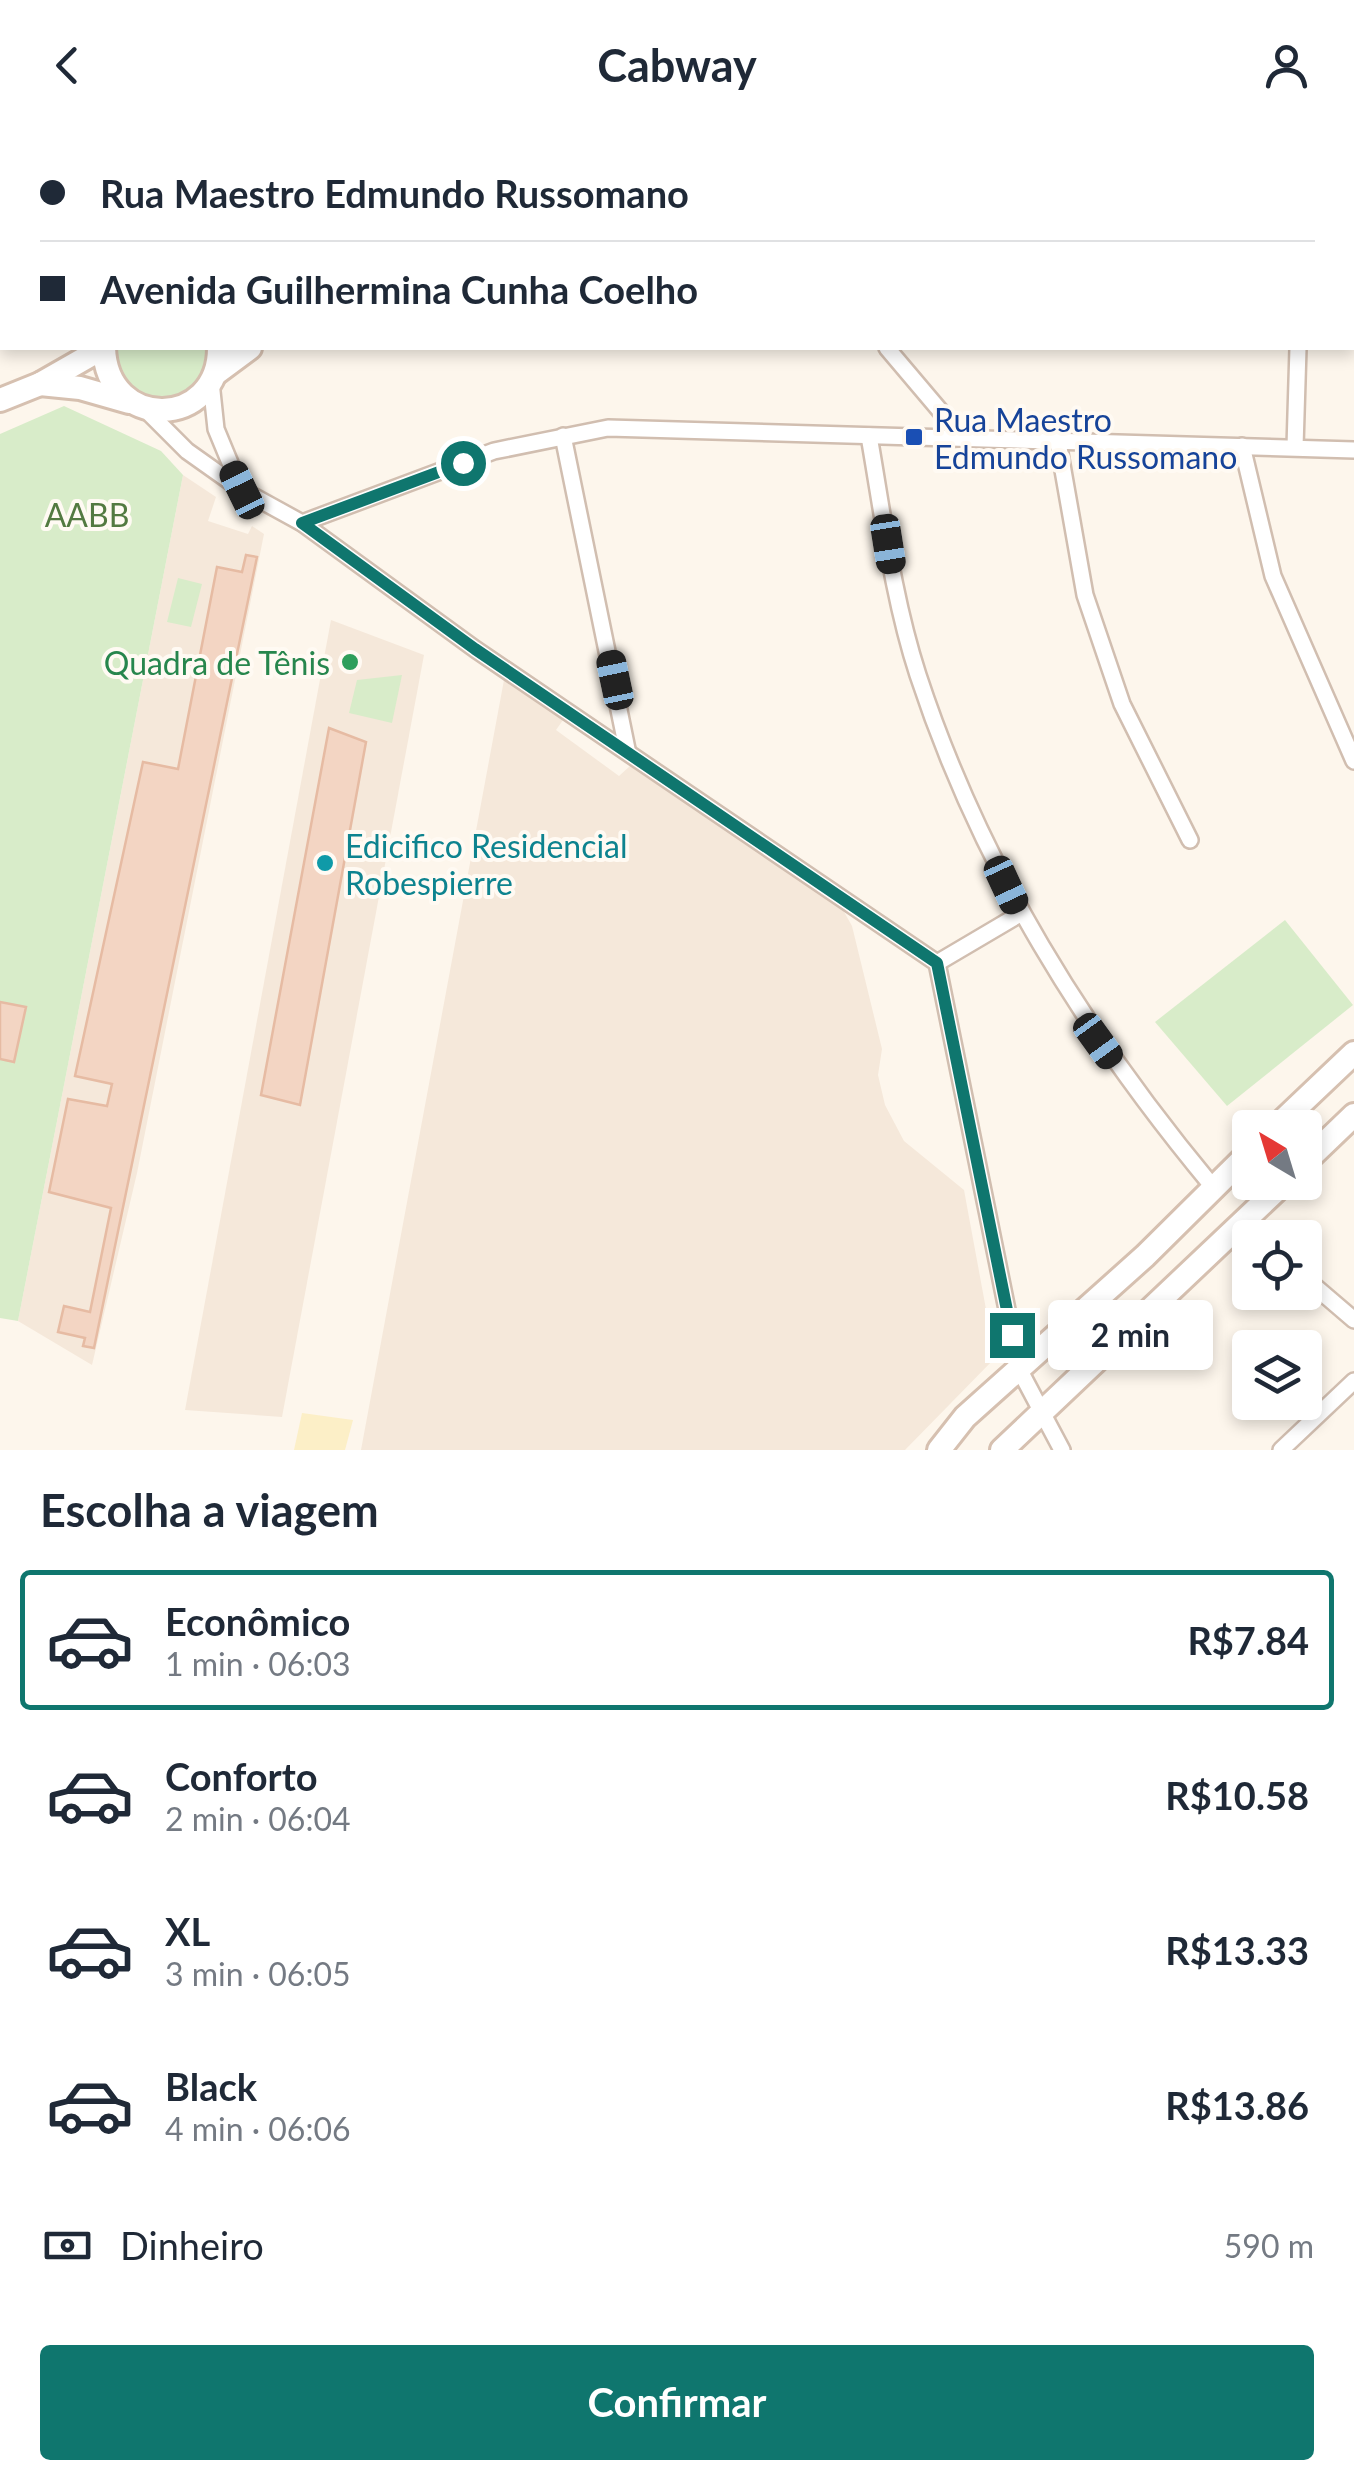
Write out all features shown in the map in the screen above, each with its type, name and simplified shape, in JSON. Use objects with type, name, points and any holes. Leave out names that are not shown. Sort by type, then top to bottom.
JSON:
[{"type":"street","points":[[0,400],[40,384],[100,350]]},
{"type":"street","points":[[104,350],[110,380],[187,451],[242,490],[302,523],[475,649],[937,963],[1020,1369],[1062,1450]]},
{"type":"street","points":[[219,350],[213,378],[216,428],[242,490]]},
{"type":"street","points":[[40,384],[80,388],[139,406],[182,407],[248,350]]},
{"type":"street","points":[[889,350],[964,439]]},
{"type":"street","points":[[1295,448],[1298,350]]},
{"type":"street","points":[[302,523],[494,451],[608,428],[1354,450]]},
{"type":"street","points":[[563,436],[627,750]]},
{"type":"street","points":[[870,436],[894,580],[917,672],[952,768],[1020,914],[1098,1041],[1213,1187]]},
{"type":"street","points":[[1058,442],[1085,595],[1122,704],[1190,840]]},
{"type":"street","points":[[1242,446],[1274,576],[1354,761]]},
{"type":"street","points":[[608,736],[622,714]]},
{"type":"street","points":[[937,963],[1020,914]]},
{"type":"street","points":[[1295,1110],[1354,1053]]},
{"type":"street","points":[[1322,1144],[1354,1115]]},
{"type":"street","points":[[939,1450],[966,1418],[1145,1256],[1232,1169]]},
{"type":"street","points":[[1002,1450],[1175,1287],[1232,1244]]},
{"type":"street","points":[[1145,1256],[1175,1287]]},
{"type":"street","points":[[1322,1293],[1354,1320]]},
{"type":"street","points":[[1281,1450],[1354,1381]]},
{"type":"shaded area","points":[[183,475],[216,497],[208,521],[248,534],[252,526],[264,534],[137,1173],[92,1365],[18,1321]]},
{"type":"shaded area","points":[[331,620],[424,655],[282,1417],[185,1410]]},
{"type":"shaded area","points":[[504,680],[563,720],[556,730],[619,776],[630,766],[843,910],[852,926],[882,1049],[878,1075],[885,1105],[904,1141],[964,1190],[995,1358],[905,1450],[361,1450]]},
{"type":"green space","points":[[117,350],[211,350],[213,370],[174,409],[123,389]]},
{"type":"green space","name":"AABB","points":[[64,406],[161,451],[183,475],[18,1321],[0,1318],[0,434]]},
{"type":"green space","points":[[178,578],[202,584],[191,627],[167,622]]},
{"type":"green space","points":[[402,675],[392,723],[349,713],[357,680]]},
{"type":"green space","points":[[1285,920],[1353,1005],[1227,1106],[1155,1022]]},
{"type":"sand","points":[[302,1413],[353,1420],[345,1450],[294,1450]]},
{"type":"building","points":[[246,555],[257,557],[94,1348],[83,1346],[85,1338],[58,1332],[64,1306],[90,1312],[111,1208],[49,1192],[68,1099],[107,1106],[112,1084],[75,1076],[143,762],[178,769],[217,567],[242,572]]},
{"type":"building","points":[[329,728],[366,742],[300,1105],[261,1095]]},
{"type":"building","points":[[0,1002],[26,1007],[14,1062],[0,1059]]},
{"type":"place","name":"Rua Maestro Edmundo Russomano","points":[[914,437]]},
{"type":"place","name":"Quadra de Tênis","points":[[350,662]]},
{"type":"place","name":"Edicifico Residencial Robespierre","points":[[325,863]]},
{"type":"route","points":[[463,463],[302,523],[475,649],[937,963],[1012,1335]]}]
